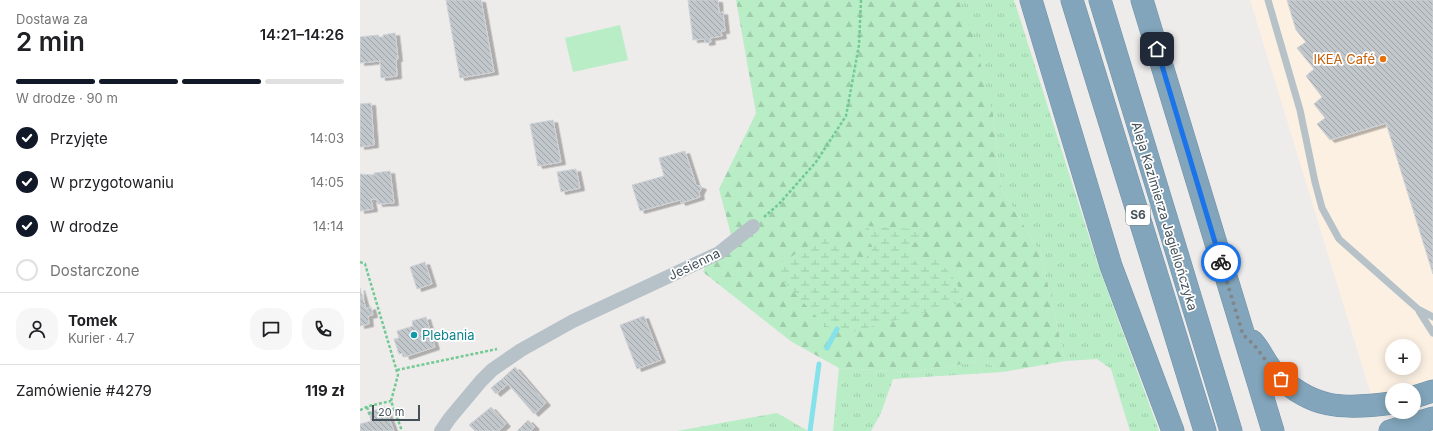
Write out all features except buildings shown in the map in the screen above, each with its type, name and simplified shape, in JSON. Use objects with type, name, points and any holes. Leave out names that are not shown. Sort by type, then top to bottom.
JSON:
[{"type":"highway","points":[[1031,0],[1112,266],[1172,431]]},
{"type":"highway","name":"Aleja Kazimierza Jagiellończyka","points":[[1072,0],[1205,431]]},
{"type":"highway","name":"Aleja Kazimierza Jagiellończyka","points":[[1100,0],[1231,431]]},
{"type":"highway","points":[[1142,0],[1273,431]]},
{"type":"highway","points":[[1243,335],[1253,343],[1272,370],[1302,396],[1318,402],[1347,407],[1385,404]]},
{"type":"highway","points":[[1421,395],[1433,391]]},
{"type":"highway","points":[[1390,431],[1433,418]]},
{"type":"street","name":"Jesienna","points":[[441,431],[480,381],[504,362],[573,320],[719,253],[754,226]]},
{"type":"lane","points":[[1268,0],[1300,110],[1322,208],[1339,239],[1418,309],[1433,317]]},
{"type":"lane","points":[[1418,309],[1433,333]]},
{"type":"path","points":[[754,226],[779,204],[816,162],[846,116],[859,45],[861,0]]},
{"type":"path","points":[[360,262],[365,264],[398,375],[391,401],[402,431]]},
{"type":"path","points":[[396,370],[496,348],[504,362]]},
{"type":"path","points":[[360,410],[391,401]]},
{"type":"path","points":[[367,407],[370,416]]},
{"type":"shaded area","points":[[1250,0],[1433,0],[1433,380],[1429,384],[1421,386],[1421,383],[1385,383],[1385,395],[1372,398]]},
{"type":"green space","points":[[736,0],[958,0],[974,38],[993,114],[1001,188],[1041,254],[1065,361],[1003,372],[984,361],[908,372],[839,368],[792,342],[703,272],[707,262],[735,250],[719,189],[756,113]]},
{"type":"green space","points":[[958,0],[1014,0],[1098,265],[1159,431],[1130,431],[1111,369],[1097,359],[1065,361],[1041,254],[1001,188],[993,114]]},
{"type":"green space","points":[[620,25],[628,60],[573,72],[565,38]]},
{"type":"green space","points":[[866,226],[926,230],[908,250],[917,265],[936,260],[941,264],[954,278],[962,295],[963,302],[852,332],[826,327],[777,274],[781,263],[820,239],[829,238],[864,261],[873,248],[865,234]]},
{"type":"green space","points":[[984,361],[1003,372],[893,379],[881,413],[871,431],[833,431],[839,368],[908,372]]},
{"type":"green space","points":[[777,413],[808,431],[677,431]]},
{"type":"waterway","points":[[827,348],[837,329]]},
{"type":"waterway","points":[[810,431],[819,364]]},
{"type":"way so far","points":[[1221,262],[1243,335],[1253,343],[1272,370],[1281,379]]},
{"type":"place","name":"IKEA Café","points":[[1383,59]]},
{"type":"place","name":"Plebania","points":[[414,335]]},
{"type":"route","points":[[1157,49],[1221,262]]}]
